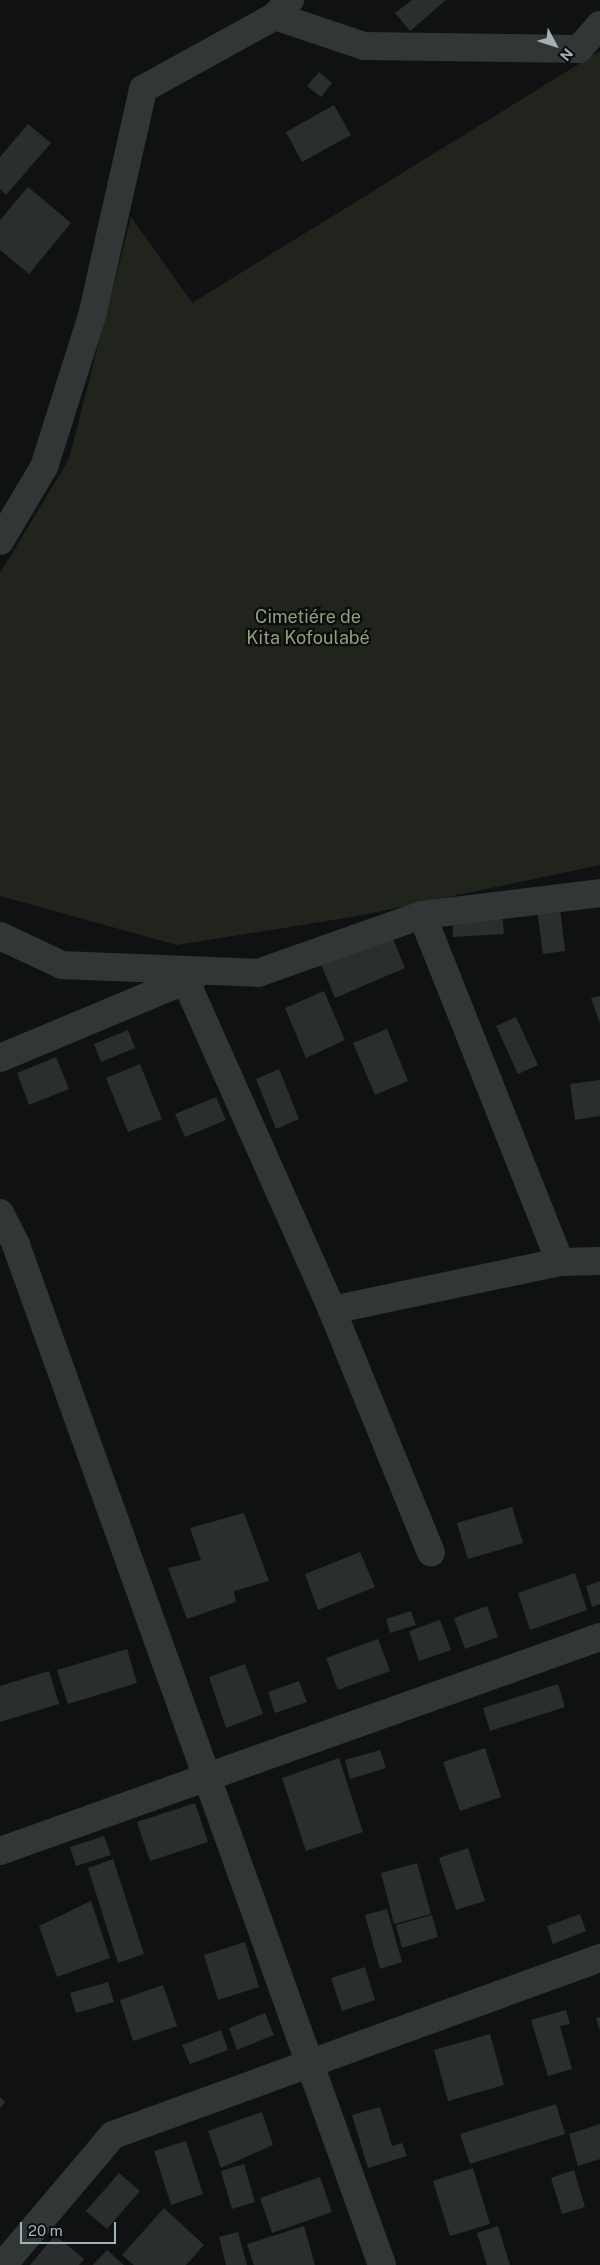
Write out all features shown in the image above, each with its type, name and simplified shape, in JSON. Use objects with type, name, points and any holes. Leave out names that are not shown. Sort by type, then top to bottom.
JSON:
[{"type":"street","points":[[0,541],[44,467],[86,335],[143,89],[282,8],[364,46],[579,49],[600,25]]},
{"type":"street","points":[[0,1058],[184,977],[258,972],[422,914],[600,893]]},
{"type":"street","points":[[422,914],[560,1262]]},
{"type":"street","points":[[0,936],[62,965],[258,972]]},
{"type":"street","points":[[184,977],[332,1310],[431,1553]]},
{"type":"street","points":[[0,1213],[16,1245],[382,2265]]},
{"type":"street","points":[[332,1310],[560,1262],[600,1261]]},
{"type":"street","points":[[0,1851],[207,1775],[600,1637]]},
{"type":"street","points":[[4,2265],[113,2135],[600,1958]]},
{"type":"green space","name":"Cimetiére de Kita Kofoulabé","points":[[600,51],[600,865],[358,916],[177,945],[0,896],[0,573],[69,459],[131,217],[192,303]]},
{"type":"building","points":[[412,0],[446,0],[410,31],[395,13]]},
{"type":"building","points":[[319,72],[332,83],[321,97],[307,86]]},
{"type":"building","points":[[334,105],[351,135],[302,162],[286,132]]},
{"type":"building","points":[[28,124],[51,143],[6,195],[0,189],[0,157]]},
{"type":"building","points":[[28,187],[71,223],[29,274],[0,250],[0,220]]},
{"type":"building","points":[[559,900],[565,951],[543,954],[536,903]]},
{"type":"building","points":[[502,913],[504,934],[453,937],[452,916]]},
{"type":"building","points":[[391,934],[405,968],[335,998],[321,964]]},
{"type":"building","points":[[324,991],[345,1040],[306,1058],[285,1008]]},
{"type":"building","points":[[600,996],[600,1024],[591,998]]},
{"type":"building","points":[[516,1017],[538,1065],[518,1074],[496,1026]]},
{"type":"building","points":[[387,1029],[408,1081],[375,1095],[353,1043]]},
{"type":"building","points":[[128,1030],[135,1048],[101,1062],[94,1044]]},
{"type":"building","points":[[56,1057],[69,1089],[29,1105],[17,1073]]},
{"type":"building","points":[[140,1064],[162,1119],[128,1132],[106,1078]]},
{"type":"building","points":[[279,1069],[299,1119],[276,1129],[256,1079]]},
{"type":"building","points":[[600,1080],[600,1116],[575,1120],[570,1084]]},
{"type":"building","points":[[216,1097],[226,1120],[185,1137],[175,1114]]},
{"type":"building","points":[[512,1507],[523,1543],[468,1559],[457,1523]]},
{"type":"building","points":[[244,1513],[269,1581],[234,1591],[236,1602],[187,1619],[168,1568],[201,1560],[190,1528]]},
{"type":"building","points":[[360,1552],[375,1587],[318,1610],[305,1574]]},
{"type":"building","points":[[575,1573],[587,1610],[530,1630],[518,1593]]},
{"type":"building","points":[[600,1581],[600,1604],[592,1607],[586,1586]]},
{"type":"building","points":[[487,1606],[498,1637],[465,1649],[454,1618]]},
{"type":"building","points":[[411,1611],[416,1625],[390,1633],[386,1619]]},
{"type":"building","points":[[440,1620],[451,1650],[419,1661],[409,1631]]},
{"type":"building","points":[[378,1639],[390,1671],[338,1690],[326,1658]]},
{"type":"building","points":[[127,1649],[137,1683],[68,1704],[57,1670]]},
{"type":"building","points":[[245,1664],[263,1714],[226,1728],[209,1677]]},
{"type":"building","points":[[49,1671],[59,1704],[0,1722],[0,1686]]},
{"type":"building","points":[[299,1681],[307,1702],[275,1713],[268,1692]]},
{"type":"building","points":[[558,1684],[565,1707],[490,1731],[483,1708]]},
{"type":"building","points":[[485,1748],[501,1797],[460,1811],[443,1762]]},
{"type":"building","points":[[380,1750],[386,1768],[350,1779],[345,1760]]},
{"type":"building","points":[[339,1758],[363,1832],[306,1851],[282,1778]]},
{"type":"building","points":[[195,1803],[208,1842],[150,1861],[137,1822]]},
{"type":"building","points":[[104,1836],[111,1855],[76,1866],[70,1847]]},
{"type":"building","points":[[468,1848],[485,1901],[456,1910],[439,1858]]},
{"type":"building","points":[[113,1859],[144,1954],[118,1963],[88,1868]]},
{"type":"building","points":[[417,1863],[431,1914],[394,1924],[381,1873]]},
{"type":"building","points":[[91,1901],[110,1958],[57,1977],[39,1926]]},
{"type":"building","points":[[387,1909],[402,1962],[380,1969],[365,1915]]},
{"type":"building","points":[[580,1914],[586,1931],[553,1944],[547,1926]]},
{"type":"building","points":[[432,1915],[438,1937],[402,1948],[396,1925]]},
{"type":"building","points":[[245,1942],[259,1987],[218,2000],[204,1955]]},
{"type":"building","points":[[365,1967],[375,2000],[342,2011],[331,1978]]},
{"type":"building","points":[[108,1982],[114,2002],[76,2013],[70,1993]]},
{"type":"building","points":[[163,1985],[177,2026],[133,2041],[120,2000]]},
{"type":"building","points":[[566,2010],[570,2024],[560,2026],[572,2069],[548,2076],[531,2020]]},
{"type":"building","points":[[265,2013],[274,2035],[237,2050],[229,2028]]},
{"type":"building","points":[[600,2017],[600,2029],[599,2029],[596,2018]]},
{"type":"building","points":[[221,2030],[228,2050],[190,2064],[182,2045]]},
{"type":"building","points":[[490,2034],[504,2085],[448,2101],[434,2050]]},
{"type":"building","points":[[0,2097],[5,2102],[0,2108]]},
{"type":"building","points":[[556,2104],[565,2134],[470,2164],[460,2134]]},
{"type":"building","points":[[380,2107],[392,2146],[402,2143],[407,2156],[368,2168],[352,2115]]},
{"type":"building","points":[[262,2112],[273,2145],[221,2168],[208,2131]]},
{"type":"building","points":[[600,2124],[600,2159],[578,2166],[569,2134]]},
{"type":"building","points":[[186,2141],[203,2194],[171,2205],[154,2151]]},
{"type":"building","points":[[244,2164],[255,2202],[232,2209],[221,2171]]},
{"type":"building","points":[[473,2168],[490,2224],[450,2236],[433,2181]]},
{"type":"building","points":[[574,2170],[585,2207],[562,2214],[551,2178]]},
{"type":"building","points":[[119,2173],[140,2191],[107,2229],[86,2211]]},
{"type":"building","points":[[320,2177],[332,2212],[272,2233],[260,2198]]},
{"type":"building","points":[[164,2208],[204,2245],[186,2265],[134,2265],[122,2255]]},
{"type":"building","points":[[304,2226],[315,2265],[254,2265],[247,2244]]},
{"type":"building","points":[[498,2226],[510,2265],[487,2265],[477,2233]]},
{"type":"building","points":[[238,2232],[247,2265],[226,2265],[219,2237]]},
{"type":"building","points":[[55,2235],[84,2259],[79,2265],[30,2265]]},
{"type":"building","points":[[107,2250],[124,2265],[93,2265]]}]
